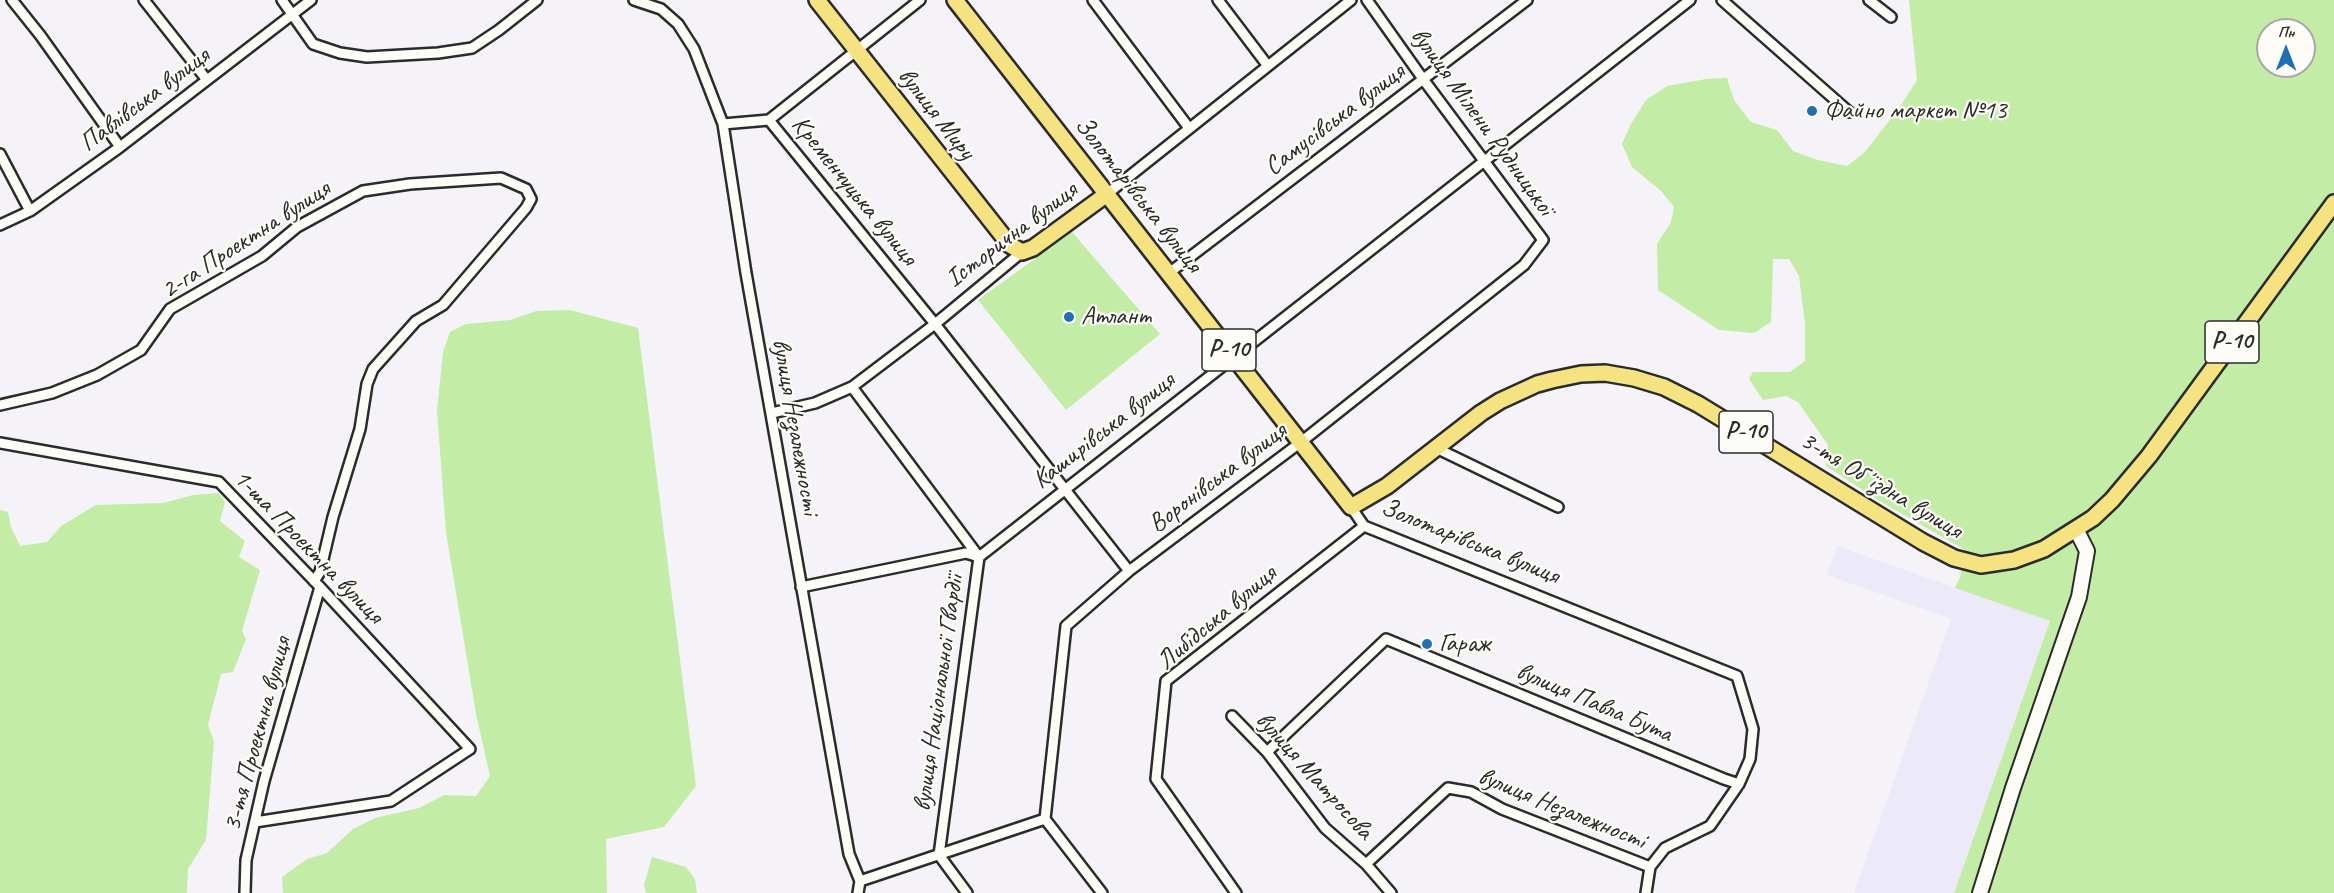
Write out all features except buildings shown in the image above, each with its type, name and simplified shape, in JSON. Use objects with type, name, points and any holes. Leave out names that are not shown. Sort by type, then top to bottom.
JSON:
[{"type":"main road","name":"вулиця Миру","points":[[817,0],[1010,245],[1022,252]]},
{"type":"main road","name":"Золотарівська вулиця","points":[[955,0],[1350,507]]},
{"type":"main road","name":"Історична вулиця","points":[[1022,252],[1033,248],[1107,194]]},
{"type":"main road","name":"3-тя Обʼїздна вулиця","points":[[1350,507],[1387,486],[1481,413],[1520,391],[1552,380],[1581,374],[1605,374],[1634,378],[1664,387],[1698,404],[1923,542],[1967,563],[1981,565],[2014,560],[2044,549],[2093,518],[2129,480],[2334,203]]},
{"type":"street","points":[[12,0],[40,35],[120,147]]},
{"type":"street","points":[[144,0],[207,80]]},
{"type":"street","points":[[282,0],[313,44],[340,53],[367,57],[438,53],[472,48],[500,30],[537,0]]},
{"type":"street","name":"Павлівська вулиця","points":[[0,225],[30,212],[120,147],[311,0]]},
{"type":"street","name":"вулиця Незалежності","points":[[634,0],[660,5],[678,24],[694,49],[723,124],[746,273],[849,854],[860,881]]},
{"type":"street","points":[[723,124],[769,120],[920,0]]},
{"type":"street","points":[[1093,0],[1190,128]]},
{"type":"street","points":[[1218,0],[1268,66]]},
{"type":"street","name":"Історична вулиця","points":[[1107,194],[1351,0]]},
{"type":"street","name":"вулиця Мілени Рудницької","points":[[1367,0],[1543,240]]},
{"type":"street","name":"Самусівська вулиця","points":[[1169,273],[1527,0]]},
{"type":"street","name":"Каширівська вулиця","points":[[979,556],[1690,0]]},
{"type":"street","points":[[1722,0],[1849,112]]},
{"type":"street","points":[[1869,0],[1891,17]]},
{"type":"street","name":"Кременчуцька вулиця","points":[[769,120],[935,324],[1129,571]]},
{"type":"street","points":[[0,154],[30,212]]},
{"type":"street","name":"2-га Проектна вулиця","points":[[0,405],[52,393],[97,375],[141,350],[170,309],[262,256],[297,227],[363,191],[410,184],[501,178],[526,189],[531,199]]},
{"type":"street","name":"3-тя Проектна вулиця","points":[[245,893],[246,860],[264,781],[333,517],[360,429],[367,384],[373,369],[416,321],[443,305],[526,208],[531,199]]},
{"type":"street","name":"Воронівська вулиця","points":[[1045,819],[1066,626],[1129,571],[1301,442],[1524,265],[1543,240]]},
{"type":"street","name":"Історична вулиця","points":[[772,413],[815,403],[852,387],[935,324],[1022,252]]},
{"type":"street","name":"вулиця Національної Гвардії","points":[[852,387],[979,556],[939,855]]},
{"type":"street","name":"1-ша Проектна вулиця","points":[[0,443],[219,482],[470,749],[391,801],[255,822]]},
{"type":"street","points":[[1436,448],[1558,507]]},
{"type":"street","name":"Золотарівська вулиця","points":[[1350,507],[1364,526],[1737,676],[1754,729],[1750,759],[1740,784]]},
{"type":"street","name":"Либідська вулиця","points":[[1236,893],[1156,778],[1166,681],[1364,526]]},
{"type":"street","points":[[1980,893],[2013,788],[2079,597],[2087,551],[2076,529]]},
{"type":"street","points":[[801,587],[966,553],[979,556]]},
{"type":"street","name":"вулиця Павла Бута","points":[[1267,752],[1386,639],[1740,784]]},
{"type":"street","name":"вулиця Матросова","points":[[1232,716],[1267,752],[1325,828],[1366,864]]},
{"type":"street","name":"вулиця Незалежності","points":[[1366,864],[1448,788],[1470,792],[1502,809],[1650,867],[1665,848],[1710,826],[1740,784]]},
{"type":"street","points":[[858,893],[860,881],[1045,819],[1102,893]]},
{"type":"street","points":[[939,855],[967,893]]},
{"type":"street","points":[[1366,864],[1391,893]]},
{"type":"street","points":[[1646,893],[1650,867]]},
{"type":"shaded area","points":[[1837,546],[2050,621],[1954,893],[1854,893],[1951,619],[1827,575]]},
{"type":"green space","points":[[1909,0],[2334,0],[2334,893],[1954,893],[2050,621],[1955,588],[1960,577],[1965,550],[1878,500],[1826,466],[1828,445],[1798,402],[1786,396],[1763,400],[1749,379],[1753,372],[1790,372],[1805,361],[1805,324],[1799,276],[1789,259],[1773,259],[1771,322],[1754,333],[1719,330],[1658,290],[1657,244],[1671,222],[1674,207],[1661,191],[1632,167],[1622,144],[1646,100],[1667,86],[1706,79],[1727,78],[1734,100],[1751,122],[1777,130],[1793,151],[1818,160],[1847,166],[1864,153],[1900,107],[1917,80]]},
{"type":"green space","name":"Атлант","points":[[1072,232],[1160,334],[1066,410],[978,300]]},
{"type":"green space","points":[[570,310],[638,328],[696,786],[664,827],[606,839],[607,893],[283,893],[282,877],[307,859],[327,853],[353,829],[375,818],[419,808],[444,795],[476,796],[490,776],[476,714],[446,532],[437,411],[443,352],[450,332],[466,324],[510,320],[536,311]]},
{"type":"green space","points":[[218,493],[225,502],[220,521],[245,541],[239,557],[260,570],[242,631],[246,639],[233,672],[221,674],[208,725],[214,741],[206,840],[188,869],[187,893],[0,893],[0,510],[8,512],[11,527],[20,546],[47,542],[61,526],[96,505],[163,503],[193,495]]},
{"type":"green space","points":[[652,857],[686,867],[695,879],[697,893],[646,893],[644,885]]},
{"type":"place","name":"Файно маркет №13","points":[[1812,111]]},
{"type":"place","name":"Атлант","points":[[1069,317]]},
{"type":"place","name":"Гараж","points":[[1427,644]]}]
